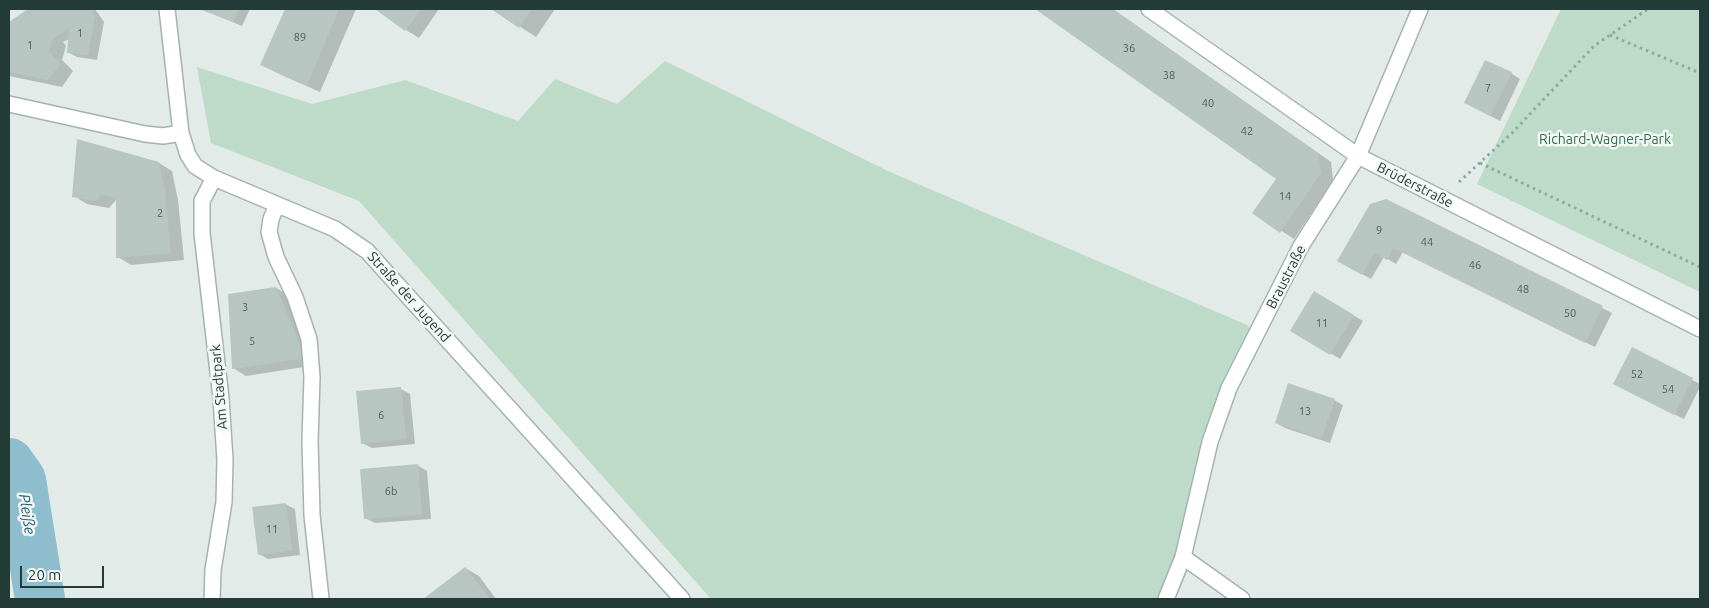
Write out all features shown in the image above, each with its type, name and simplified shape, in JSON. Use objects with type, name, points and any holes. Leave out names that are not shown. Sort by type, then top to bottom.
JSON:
[{"type":"street","name":"Straße der Jugend","points":[[167,9],[181,133],[188,155],[195,166],[214,178],[335,229],[367,251],[682,599]]},
{"type":"street","name":"Brüderstraße","points":[[1149,9],[1358,156],[1700,329]]},
{"type":"street","name":"Braustraße","points":[[1166,599],[1183,558],[1210,442],[1229,388],[1301,246],[1358,156],[1420,9]]},
{"type":"street","points":[[9,104],[145,134],[162,136],[181,133]]},
{"type":"street","name":"Am Stadtpark","points":[[212,599],[213,570],[224,502],[225,460],[221,398],[202,233],[202,201],[214,178]]},
{"type":"street","points":[[277,204],[271,219],[269,232],[276,257],[295,297],[309,339],[312,376],[310,441],[312,515],[321,599]]},
{"type":"street","points":[[1183,558],[1242,599]]},
{"type":"path","points":[[1439,198],[1512,133],[1594,46],[1648,9]]},
{"type":"path","points":[[1610,35],[1700,74]]},
{"type":"path","points":[[1480,163],[1700,267]]},
{"type":"green space","name":"Richard-Wagner-Park","points":[[1561,9],[1700,9],[1700,292],[1477,184]]},
{"type":"green space","points":[[665,61],[890,172],[1247,325],[1257,335],[1229,388],[1166,599],[711,599],[359,201],[211,143],[197,67],[312,104],[405,80],[518,121],[555,79],[617,104]]},
{"type":"building","points":[[28,9],[90,9],[95,16],[88,55],[67,53],[69,29],[53,38],[49,52],[61,63],[48,80],[9,72],[9,22]]},
{"type":"building","points":[[199,9],[239,9],[233,22]]},
{"type":"building","points":[[285,9],[339,9],[307,85],[260,65]]},
{"type":"building","points":[[375,9],[421,9],[405,31]]},
{"type":"building","points":[[491,9],[532,9],[519,28]]},
{"type":"building","points":[[1035,9],[1113,9],[1318,153],[1321,173],[1280,233],[1252,213],[1276,179]]},
{"type":"building","points":[[1485,60],[1512,72],[1490,116],[1464,103]]},
{"type":"building","points":[[77,139],[159,162],[165,192],[171,253],[116,258],[116,199],[102,194],[96,201],[72,197]]},
{"type":"building","points":[[1386,199],[1603,306],[1585,343],[1393,248],[1387,260],[1374,253],[1362,275],[1337,261],[1370,204]]},
{"type":"building","points":[[276,287],[305,358],[232,369],[228,294]]},
{"type":"building","points":[[1314,291],[1354,315],[1330,355],[1290,331]]},
{"type":"building","points":[[1632,347],[1693,378],[1674,415],[1613,384]]},
{"type":"building","points":[[1288,383],[1335,399],[1321,439],[1275,423]]},
{"type":"building","points":[[401,387],[406,439],[361,444],[356,391]]},
{"type":"building","points":[[418,464],[422,514],[364,519],[360,469]]},
{"type":"building","points":[[286,503],[292,550],[258,555],[252,507]]},
{"type":"building","points":[[465,567],[490,599],[423,599]]},
{"type":"waterway","name":"Pleiße","points":[[9,463],[21,480],[40,599]]}]
